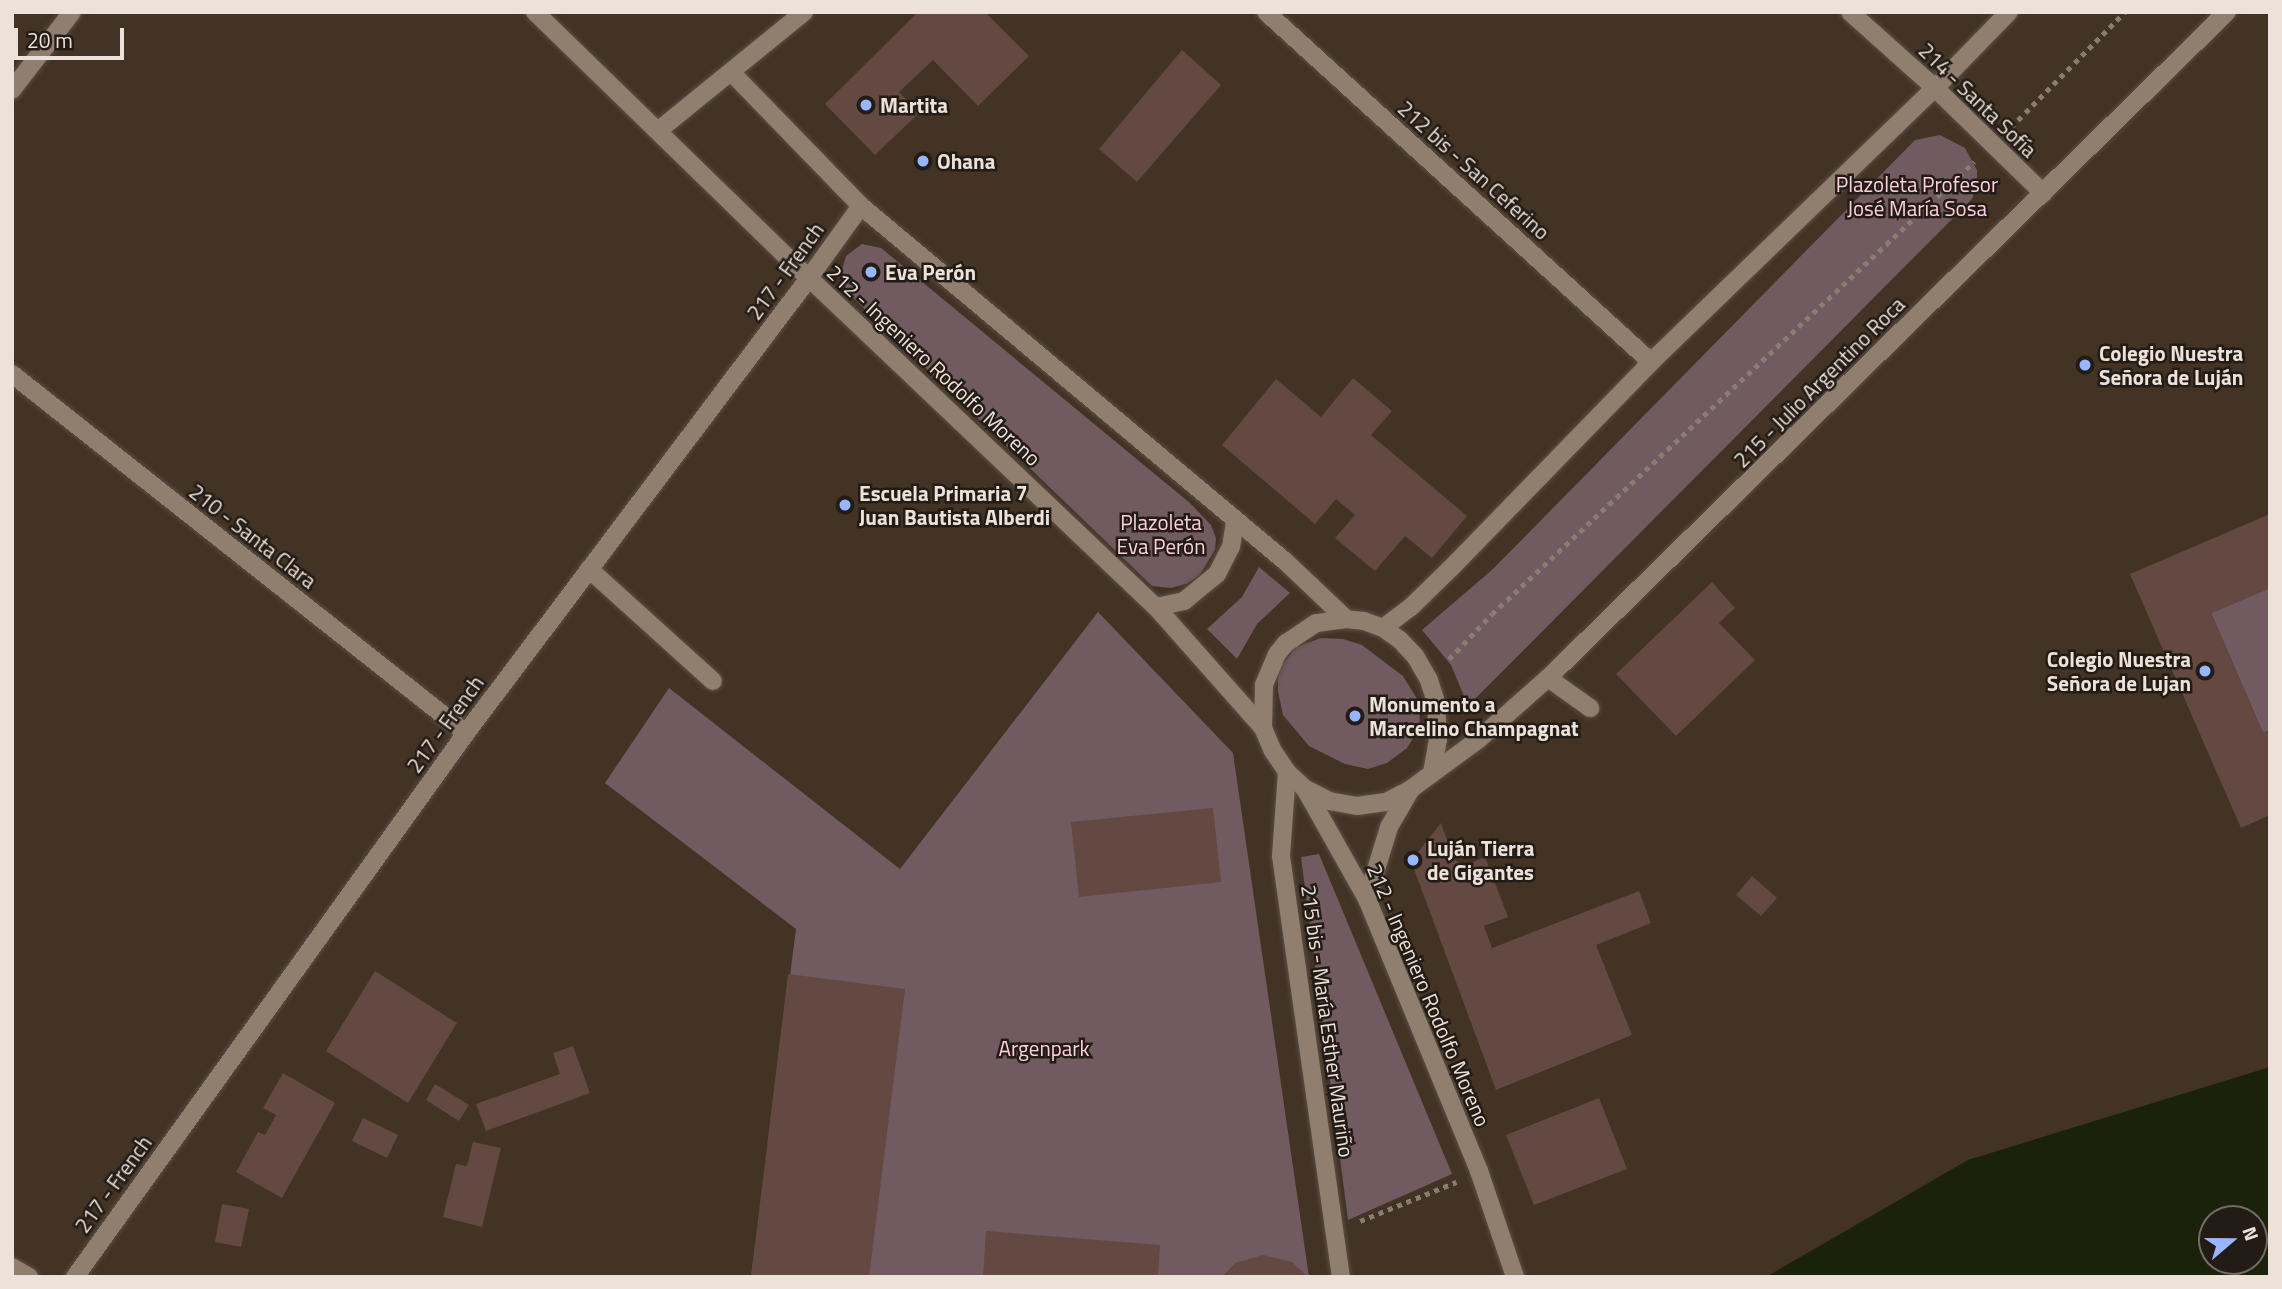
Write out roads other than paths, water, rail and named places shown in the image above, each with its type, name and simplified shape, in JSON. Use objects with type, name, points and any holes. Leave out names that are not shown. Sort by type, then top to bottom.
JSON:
[{"type":"street","points":[[12,90],[72,12]]},
{"type":"street","name":"212 - Ingeniero Rodolfo Moreno","points":[[535,12],[809,278],[1156,607],[1264,728]]},
{"type":"street","points":[[659,130],[732,73],[803,12]]},
{"type":"street","name":"212 bis - San Ceferino","points":[[1266,12],[1651,362]]},
{"type":"street","name":"214 - Santa Sofía","points":[[1850,12],[1935,88],[2043,193]]},
{"type":"street","points":[[1383,628],[1411,607],[1451,568],[1651,362],[1935,88],[2009,12]]},
{"type":"street","name":"215 - Julio Argentino Roca","points":[[1432,773],[1479,739],[1548,678],[2227,12]]},
{"type":"street","points":[[732,73],[860,206],[1286,562],[1346,619]]},
{"type":"street","name":"217 - French","points":[[75,1277],[466,733],[809,278],[860,206]]},
{"type":"street","name":"210 - Santa Clara","points":[[12,374],[466,733]]},
{"type":"street","points":[[1156,607],[1184,600],[1217,575],[1231,547],[1235,522]]},
{"type":"street","points":[[589,569],[713,681]]},
{"type":"street","points":[[1346,619],[1383,628],[1415,656],[1429,680],[1439,719],[1432,773],[1411,789],[1386,802],[1357,806],[1329,801],[1304,788],[1287,772],[1273,751],[1264,728],[1264,685],[1277,654],[1286,643],[1316,623],[1346,619]]},
{"type":"street","points":[[1548,678],[1590,708]]},
{"type":"street","name":"215 bis - María Esther Mauriño","points":[[1287,772],[1281,856],[1341,1277]]},
{"type":"street","name":"212 - Ingeniero Rodolfo Moreno","points":[[1304,788],[1367,899],[1485,1187],[1514,1277]]},
{"type":"street","points":[[1367,899],[1389,827],[1411,789]]},
{"type":"street","points":[[12,1267],[29,1277]]},
{"type":"place","name":"Martita","points":[[866,105]]},
{"type":"place","name":"Ohana","points":[[923,161]]},
{"type":"place","name":"Eva Perón","points":[[871,272]]},
{"type":"place","name":"Colegio Nuestra Señora de Luján","points":[[2085,365]]},
{"type":"place","name":"Escuela Primaria 7 Juan Bautista Alberdi","points":[[845,505]]},
{"type":"place","name":"Colegio Nuestra Señora de Lujan","points":[[2205,671]]},
{"type":"place","name":"Monumento a Marcelino Champagnat","points":[[1355,716]]},
{"type":"place","name":"Luján Tierra de Gigantes","points":[[1413,860]]},
{"type":"park label","name":"Plazoleta Profesor José María Sosa","points":[[1917,196]]},
{"type":"park label","name":"Plazoleta Eva Perón","points":[[1161,534]]},
{"type":"park label","name":"Argenpark","points":[[1044,1048]]}]
